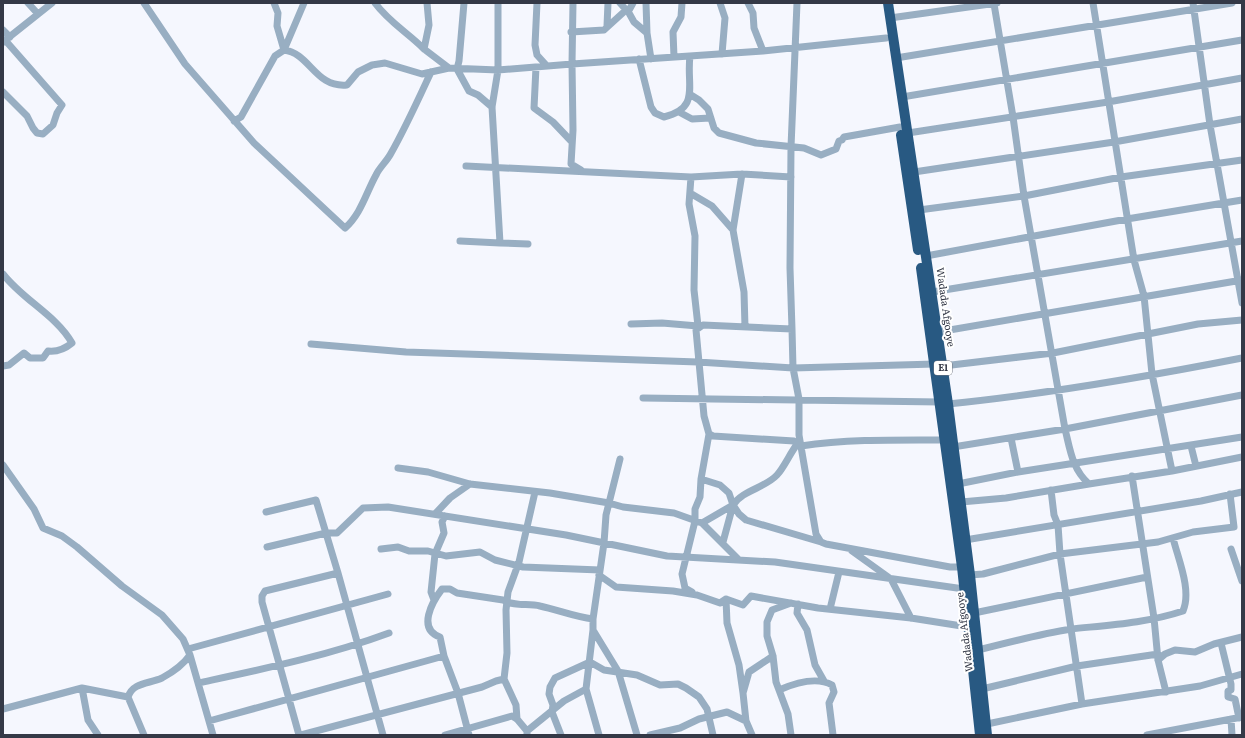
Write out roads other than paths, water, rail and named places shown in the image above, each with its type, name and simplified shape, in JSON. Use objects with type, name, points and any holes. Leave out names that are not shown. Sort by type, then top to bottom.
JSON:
[{"type":"highway","name":"Wadada Afgooye","points":[[881,3],[886,38],[914,172],[938,332],[939,365]]},
{"type":"highway","name":"Wadada Afgooye","points":[[888,3],[902,97],[904,130],[944,403],[980,735]]},
{"type":"highway","name":"Wadada Afgooye","points":[[949,444],[961,502],[987,724],[987,735]]},
{"type":"street","points":[[28,3],[38,14]]},
{"type":"street","points":[[6,40],[52,3]]},
{"type":"street","points":[[144,3],[185,64],[234,121],[254,143],[344,228],[351,222],[370,190],[376,175],[390,155],[418,103],[431,72]]},
{"type":"street","points":[[274,3],[278,14],[277,26],[284,50]]},
{"type":"street","points":[[234,121],[241,116],[275,56],[284,50],[304,3]]},
{"type":"street","points":[[375,3],[398,27],[449,68]]},
{"type":"street","points":[[424,49],[429,25],[427,3]]},
{"type":"street","points":[[464,3],[457,69],[469,90],[478,95],[492,107]]},
{"type":"street","points":[[498,3],[498,70],[492,107],[500,243]]},
{"type":"street","points":[[537,3],[535,44],[537,55],[547,66]]},
{"type":"street","points":[[573,3],[571,164],[583,170]]},
{"type":"street","points":[[607,26],[608,3]]},
{"type":"street","points":[[620,3],[634,22],[647,33]]},
{"type":"street","points":[[572,32],[600,31],[627,11],[633,3]]},
{"type":"street","points":[[646,3],[647,33],[651,59]]},
{"type":"street","points":[[674,57],[673,32],[682,17],[682,3]]},
{"type":"street","points":[[720,3],[725,18],[722,54]]},
{"type":"street","points":[[748,3],[754,13],[754,28],[764,51]]},
{"type":"street","points":[[798,3],[791,147],[790,268],[793,368],[799,399],[799,444],[816,534],[822,542]]},
{"type":"street","points":[[890,18],[996,3],[1000,42],[1013,117],[1024,196],[1053,353],[1065,429],[1074,464],[1080,476],[1089,484]]},
{"type":"street","points":[[1093,3],[1095,24],[1134,260],[1144,296],[1152,374],[1172,471]]},
{"type":"street","points":[[896,58],[1000,42],[1193,6],[1232,3]]},
{"type":"street","points":[[1193,6],[1210,125],[1218,164],[1223,203],[1240,280],[1242,303]]},
{"type":"street","points":[[3,30],[6,40],[62,105],[57,113],[53,125],[43,134],[37,133],[28,116],[13,104],[3,92]]},
{"type":"street","points":[[284,50],[293,51],[324,80],[338,86],[347,85],[358,72],[385,63],[422,74],[449,68],[498,70],[764,51],[886,38]]},
{"type":"street","points":[[902,97],[1007,81],[1242,40]]},
{"type":"street","points":[[639,59],[651,107],[655,113],[664,117],[679,112],[685,106],[690,95],[688,69],[690,56]]},
{"type":"street","points":[[536,67],[534,108],[553,122],[572,142]]},
{"type":"street","points":[[690,95],[705,106],[714,128],[719,133],[756,142],[804,148],[821,155],[836,149],[839,141],[844,137],[1013,117],[1242,78]]},
{"type":"street","points":[[679,112],[692,118],[710,118]]},
{"type":"street","points":[[914,172],[1114,142],[1242,119]]},
{"type":"street","points":[[919,210],[1024,196],[1121,177],[1242,160]]},
{"type":"street","points":[[466,166],[583,170],[691,177],[742,174],[791,177]]},
{"type":"street","points":[[742,174],[733,230],[744,292],[745,327]]},
{"type":"street","points":[[691,177],[689,204],[695,236],[694,290],[698,326],[696,330],[698,362],[704,416],[709,434],[701,479],[700,497],[695,509],[698,522],[682,574],[685,588],[697,595]]},
{"type":"street","points":[[690,193],[712,206],[733,230]]},
{"type":"street","points":[[926,256],[1127,219],[1242,200]]},
{"type":"street","points":[[460,241],[528,244]]},
{"type":"street","points":[[932,292],[1134,260],[1242,241]]},
{"type":"street","points":[[3,366],[9,365],[24,352],[30,358],[43,358],[48,350],[53,351],[67,347],[72,343],[65,330],[4,279]]},
{"type":"street","points":[[938,332],[1240,280]]},
{"type":"street","points":[[311,344],[406,352],[698,362],[793,368],[939,365],[1053,353],[1198,324],[1242,320]]},
{"type":"street","points":[[631,324],[662,322],[698,326],[792,329]]},
{"type":"street","points":[[643,398],[703,400],[799,399],[944,403],[1027,396],[1058,389],[1242,358]]},
{"type":"street","points":[[709,434],[713,436],[794,441],[799,444],[868,440],[949,444],[1011,438],[1065,429],[1242,395]]},
{"type":"street","points":[[958,484],[1018,472],[1242,437]]},
{"type":"street","points":[[1011,438],[1018,472]]},
{"type":"street","points":[[698,522],[733,505],[740,498],[760,487],[777,475],[799,444]]},
{"type":"street","points":[[1191,446],[1196,466]]},
{"type":"street","points":[[961,502],[999,499],[1132,476],[1172,471],[1242,457]]},
{"type":"street","points":[[599,735],[586,690],[606,515],[620,459]]},
{"type":"street","points":[[3,465],[34,509],[43,528],[62,536],[77,547],[122,586],[162,616],[183,639],[189,652],[213,735]]},
{"type":"street","points":[[398,468],[428,472],[470,484],[609,502],[623,507],[674,513],[698,522],[723,542],[738,559]]},
{"type":"street","points":[[1132,476],[1138,511],[1141,544],[1154,618],[1158,657],[1166,692]]},
{"type":"street","points":[[701,479],[720,485],[729,493],[733,505],[739,514],[746,520],[850,549],[950,567],[962,567]]},
{"type":"street","points":[[435,514],[450,498],[470,484]]},
{"type":"street","points":[[1051,490],[1058,525],[1060,554],[1078,666],[1082,704]]},
{"type":"street","points":[[535,492],[528,528],[518,566],[508,592],[507,653],[504,679],[516,705],[517,719],[527,733],[564,701],[586,690]]},
{"type":"street","points":[[965,540],[1201,501],[1242,492]]},
{"type":"street","points":[[1230,494],[1234,527]]},
{"type":"street","points":[[266,512],[316,500],[348,606],[368,678],[376,715],[383,735]]},
{"type":"street","points":[[723,542],[733,505]]},
{"type":"street","points":[[267,547],[326,533],[337,533],[363,508],[388,507],[528,528],[667,556],[775,562],[964,589]]},
{"type":"street","points":[[434,600],[431,592],[435,554],[444,533],[442,522],[445,516]]},
{"type":"street","points":[[970,575],[983,574],[1060,554],[1141,544],[1173,538],[1193,532],[1234,527],[1242,530]]},
{"type":"street","points":[[978,650],[1025,638],[1071,630],[1112,626],[1183,611],[1185,608],[1184,573],[1173,538]]},
{"type":"street","points":[[381,549],[398,547],[409,550],[428,551],[435,554],[459,555],[480,552],[488,558],[518,566],[600,573],[616,587],[666,590],[697,595],[720,603],[726,599]]},
{"type":"street","points":[[850,549],[892,579],[911,618]]},
{"type":"street","points":[[1231,549],[1242,581]]},
{"type":"street","points":[[830,609],[839,572]]},
{"type":"street","points":[[338,573],[265,591],[262,596],[268,627],[300,735],[458,693],[504,679]]},
{"type":"street","points":[[974,613],[1147,577]]},
{"type":"street","points":[[468,732],[458,693],[444,656],[440,637],[430,628],[427,621],[434,600],[442,589],[450,589],[457,593],[466,593],[507,603],[541,606],[580,618],[593,619]]},
{"type":"street","points":[[144,735],[128,697],[130,690],[138,685],[160,679],[183,665],[189,652],[268,627],[388,594]]},
{"type":"street","points":[[726,599],[742,605],[751,596],[830,609],[911,618],[968,627]]},
{"type":"street","points":[[726,599],[727,623],[739,664],[746,721],[752,735]]},
{"type":"street","points":[[791,735],[788,714],[779,690],[773,656],[767,636],[767,622],[772,610],[794,603]]},
{"type":"street","points":[[794,603],[797,613],[807,630],[815,665],[824,680],[832,685],[834,692],[829,703],[834,735]]},
{"type":"street","points":[[593,630],[618,671],[637,735]]},
{"type":"street","points":[[198,683],[280,665],[358,644],[389,633]]},
{"type":"street","points":[[982,688],[1078,666],[1158,657],[1175,650],[1195,652],[1214,644],[1242,637]]},
{"type":"street","points":[[1222,643],[1231,690],[1228,691],[1228,697],[1235,699],[1237,718],[1232,735]]},
{"type":"street","points":[[209,721],[290,700],[444,656]]},
{"type":"street","points":[[743,693],[748,672],[773,656]]},
{"type":"street","points":[[590,662],[604,670],[637,674],[660,685],[678,684],[686,688],[699,697],[707,709],[713,735]]},
{"type":"street","points":[[561,735],[552,712],[553,705],[549,694],[550,687],[555,678],[590,662]]},
{"type":"street","points":[[987,724],[1082,704],[1166,692],[1228,679],[1242,674]]},
{"type":"street","points":[[779,690],[804,682],[824,680]]},
{"type":"street","points":[[3,709],[82,688],[128,697]]},
{"type":"street","points":[[82,688],[88,720],[98,735]]},
{"type":"street","points":[[650,735],[674,732],[709,717],[727,712],[746,721]]},
{"type":"street","points":[[445,735],[468,732],[507,717],[517,719]]},
{"type":"street","points":[[1147,735],[1160,734],[1237,718]]}]
